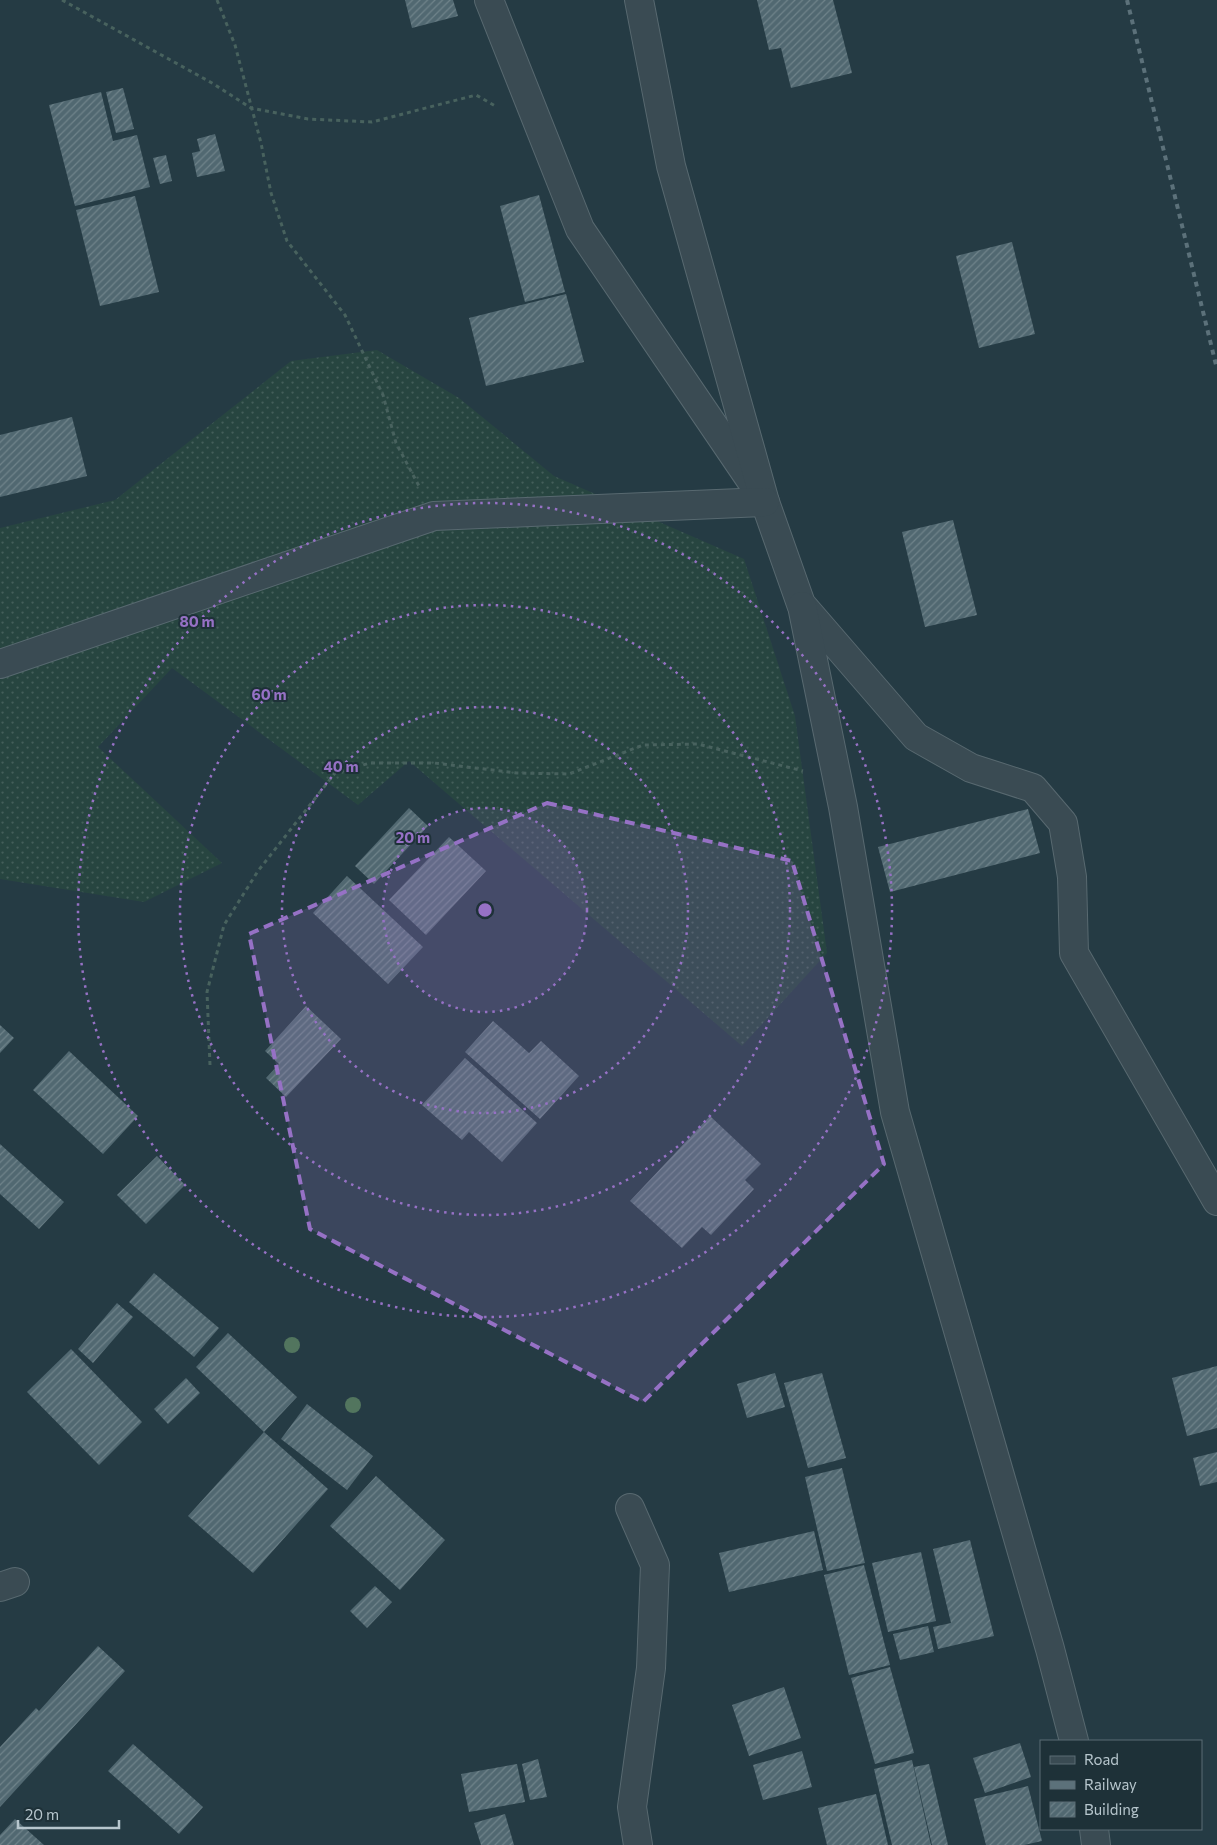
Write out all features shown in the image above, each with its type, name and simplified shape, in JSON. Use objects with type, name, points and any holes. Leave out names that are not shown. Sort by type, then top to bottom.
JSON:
[{"type":"street","points":[[489,0],[580,229],[765,502]]},
{"type":"street","points":[[639,0],[671,166],[765,502],[801,604],[838,781],[895,1112],[1050,1649],[1074,1740]]},
{"type":"street","points":[[1,662],[434,516],[765,502]]},
{"type":"street","points":[[801,604],[916,737],[970,768],[1033,788],[1063,824],[1072,877],[1074,953],[1217,1201]]},
{"type":"street","points":[[630,1508],[656,1565],[651,1668],[632,1807],[638,1845]]},
{"type":"street","points":[[1094,1830],[1096,1845]]},
{"type":"path","points":[[62,0],[204,78],[251,108],[308,119],[372,122],[476,95],[501,109]]},
{"type":"path","points":[[217,0],[235,45],[271,192],[287,242],[345,315],[383,395],[396,443],[434,516]]},
{"type":"path","points":[[210,1065],[206,992],[224,924],[258,872],[335,773],[370,763],[434,763],[517,773],[569,774],[642,745],[698,744],[838,781]]},
{"type":"highlighted area","points":[[547,803],[792,861],[884,1164],[643,1402],[310,1229],[249,934]]},
{"type":"green space","points":[[377,350],[459,398],[554,476],[744,559],[795,716],[827,953],[742,1046],[409,761],[358,805],[172,668],[98,747],[222,863],[144,902],[0,879],[0,528],[115,500],[291,361]]},
{"type":"building","points":[[405,0],[453,0],[458,16],[412,28]]},
{"type":"building","points":[[757,0],[833,0],[852,73],[791,88],[781,48],[769,50]]},
{"type":"building","points":[[123,88],[134,129],[116,133],[106,92]]},
{"type":"building","points":[[101,92],[113,141],[137,135],[150,187],[75,206],[49,105]]},
{"type":"building","points":[[215,134],[225,171],[197,177],[192,153],[200,151],[197,139]]},
{"type":"building","points":[[166,155],[172,181],[160,184],[153,158]]},
{"type":"building","points":[[539,195],[565,292],[525,302],[500,206]]},
{"type":"building","points":[[135,196],[159,292],[100,306],[76,210]]},
{"type":"building","points":[[1012,242],[1035,334],[979,348],[956,256]]},
{"type":"building","points":[[566,294],[584,362],[486,386],[469,318]]},
{"type":"building","points":[[72,417],[87,476],[0,497],[0,435]]},
{"type":"building","points":[[953,520],[977,615],[925,627],[902,532]]},
{"type":"building","points":[[409,808],[428,826],[374,884],[355,866]]},
{"type":"building","points":[[1028,809],[1040,853],[890,892],[878,847]]},
{"type":"building","points":[[449,837],[486,871],[426,935],[389,900]]},
{"type":"building","points":[[347,876],[423,947],[388,984],[313,913]]},
{"type":"building","points":[[306,1006],[341,1039],[286,1097],[266,1078],[279,1064],[265,1051]]},
{"type":"building","points":[[493,1021],[529,1053],[541,1041],[579,1076],[540,1119],[465,1052]]},
{"type":"building","points":[[0,1025],[14,1038],[0,1053]]},
{"type":"building","points":[[69,1051],[138,1116],[103,1154],[33,1090]]},
{"type":"building","points":[[465,1058],[537,1123],[502,1162],[469,1132],[462,1140],[422,1105]]},
{"type":"building","points":[[710,1116],[761,1164],[745,1180],[754,1189],[711,1235],[702,1227],[682,1248],[630,1201]]},
{"type":"building","points":[[0,1144],[64,1202],[39,1229],[0,1194]]},
{"type":"building","points":[[157,1156],[185,1185],[146,1224],[117,1195]]},
{"type":"building","points":[[154,1273],[219,1328],[194,1357],[129,1302]]},
{"type":"building","points":[[117,1303],[133,1317],[93,1363],[78,1349]]},
{"type":"building","points":[[228,1333],[297,1397],[264,1432],[196,1367]]},
{"type":"building","points":[[71,1349],[142,1422],[99,1465],[27,1392]]},
{"type":"building","points":[[1217,1366],[1217,1428],[1187,1436],[1172,1378]]},
{"type":"building","points":[[775,1373],[785,1407],[747,1418],[737,1384]]},
{"type":"building","points":[[822,1373],[846,1458],[808,1468],[784,1383]]},
{"type":"building","points":[[186,1378],[200,1393],[168,1424],[154,1409]]},
{"type":"building","points":[[307,1404],[373,1456],[347,1490],[281,1439]]},
{"type":"building","points":[[264,1432],[328,1489],[253,1573],[188,1516]]},
{"type":"building","points":[[1217,1452],[1217,1482],[1200,1486],[1193,1458]]},
{"type":"building","points":[[842,1468],[865,1563],[827,1571],[805,1477]]},
{"type":"building","points":[[376,1476],[445,1540],[400,1590],[330,1526]]},
{"type":"building","points":[[814,1531],[823,1570],[729,1592],[719,1553]]},
{"type":"building","points":[[970,1540],[994,1636],[938,1649],[933,1627],[951,1623],[933,1549]]},
{"type":"building","points":[[921,1552],[936,1621],[888,1632],[872,1563]]},
{"type":"building","points":[[864,1565],[890,1665],[849,1675],[824,1575]]},
{"type":"building","points":[[375,1586],[392,1602],[367,1628],[350,1611]]},
{"type":"building","points":[[928,1626],[934,1652],[900,1660],[893,1634]]},
{"type":"building","points":[[98,1646],[125,1671],[0,1807],[0,1747],[36,1708],[39,1711]]},
{"type":"building","points":[[890,1667],[914,1753],[875,1764],[851,1678]]},
{"type":"building","points":[[784,1687],[801,1738],[749,1756],[732,1705]]},
{"type":"building","points":[[1020,1743],[1031,1777],[985,1793],[973,1758]]},
{"type":"building","points":[[133,1744],[203,1807],[179,1834],[108,1771]]},
{"type":"building","points":[[802,1751],[812,1787],[763,1800],[753,1765]]},
{"type":"building","points":[[538,1759],[547,1797],[530,1800],[522,1764]]},
{"type":"building","points":[[912,1760],[931,1845],[892,1845],[874,1769]]},
{"type":"building","points":[[517,1764],[525,1802],[469,1812],[461,1774]]},
{"type":"building","points":[[929,1764],[948,1845],[932,1845],[914,1767]]},
{"type":"building","points":[[1028,1786],[1042,1841],[1024,1845],[986,1845],[974,1799]]},
{"type":"building","points":[[876,1794],[888,1845],[827,1845],[818,1808]]},
{"type":"building","points":[[505,1814],[514,1845],[481,1845],[474,1823]]},
{"type":"building","points":[[15,1819],[44,1845],[0,1845],[0,1835]]},
{"type":"railway","points":[[1127,0],[1217,369]]}]
